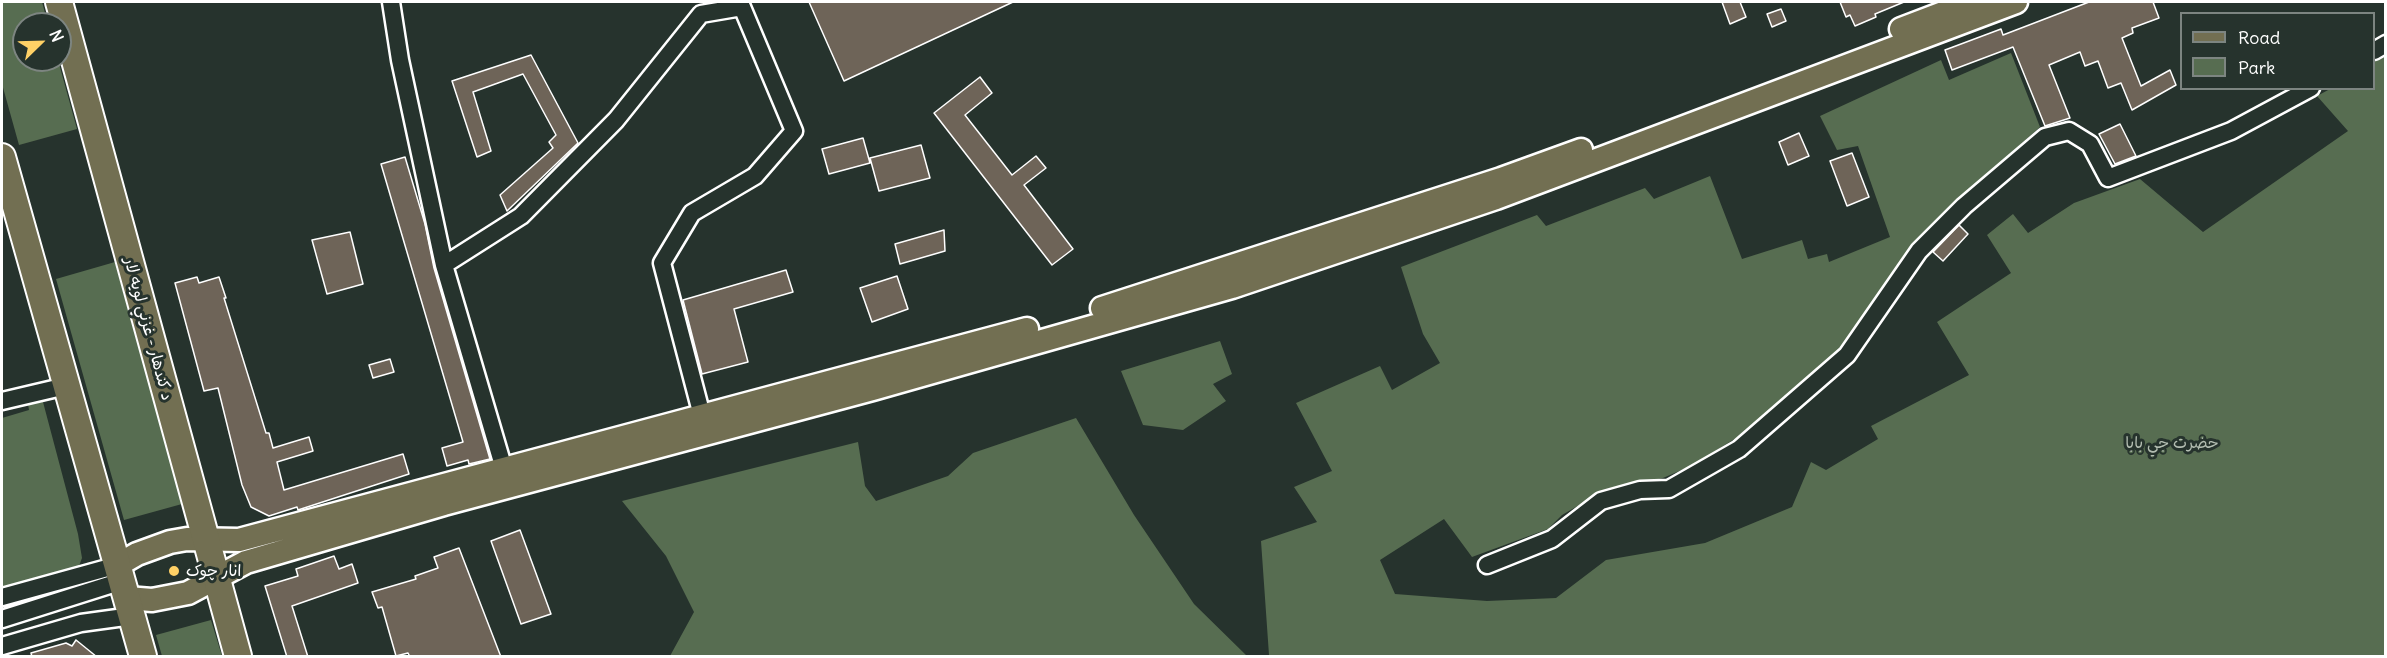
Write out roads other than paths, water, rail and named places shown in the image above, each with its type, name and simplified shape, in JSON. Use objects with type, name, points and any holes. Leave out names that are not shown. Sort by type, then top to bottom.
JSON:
[{"type":"highway","name":"د کندهار - غزني لويه لار","points":[[59,2],[238,657]]},
{"type":"highway","points":[[2,157],[143,657]]},
{"type":"main road","points":[[1237,275],[1733,94],[1972,2]]},
{"type":"main road","points":[[704,425],[442,495],[239,540],[187,539],[170,542],[137,554],[125,590],[152,600],[188,593],[246,562],[442,495],[504,469],[704,425],[885,386],[1237,275],[1496,198],[2016,2]]},
{"type":"street","points":[[391,2],[400,60],[444,265],[504,469]]},
{"type":"street","points":[[444,265],[521,216],[616,120],[701,14],[742,7],[794,131],[755,176],[693,213],[662,263],[704,425]]},
{"type":"street","points":[[1487,565],[1552,539],[1601,501],[1640,490],[1668,489],[1740,449],[1847,355],[1919,251],[1964,206],[2045,137],[2069,131],[2090,144],[2108,178],[2230,131],[2307,90]]},
{"type":"street","points":[[2,401],[66,386]]},
{"type":"street","points":[[2,597],[125,590]]},
{"type":"street","points":[[2,619],[125,590]]},
{"type":"street","points":[[2,646],[81,623],[125,590]]},
{"type":"place","name":"انار چوک","points":[[174,571]]},
{"type":"park label","name":"حضرت جي بابا","points":[[2172,443]]}]
